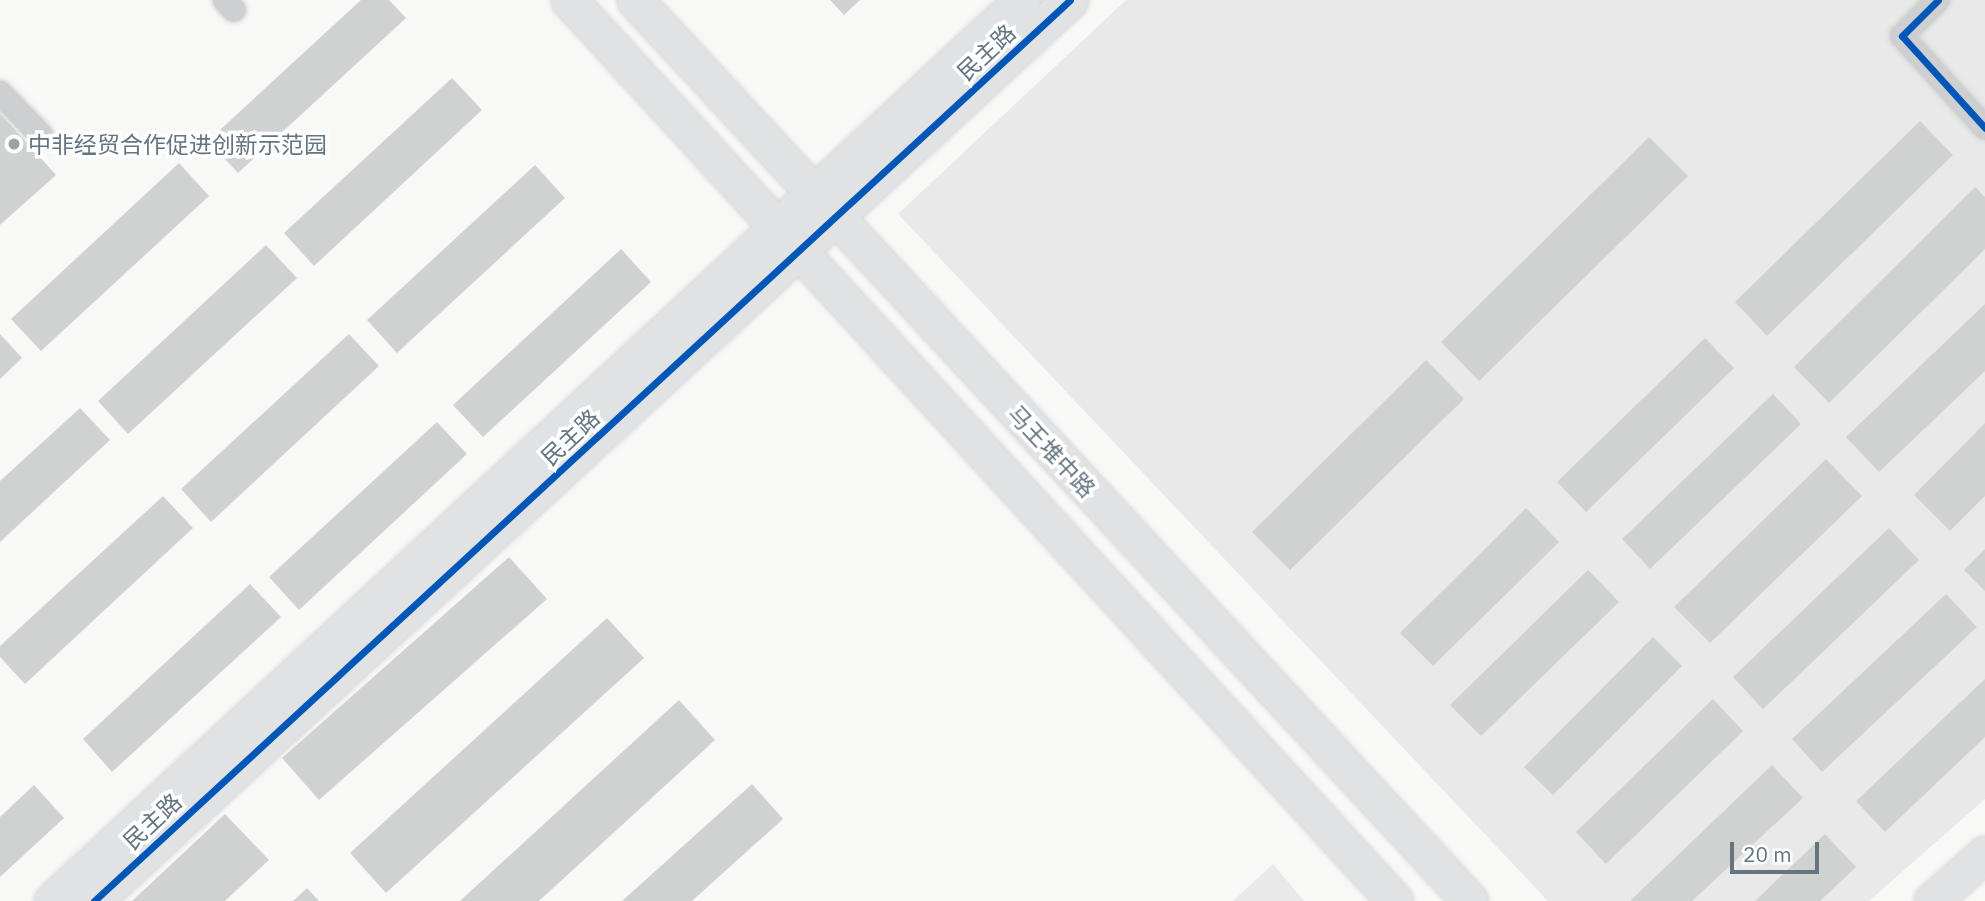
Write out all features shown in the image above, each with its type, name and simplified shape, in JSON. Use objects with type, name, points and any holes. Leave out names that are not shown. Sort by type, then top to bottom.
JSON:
[{"type":"street","points":[[569,0],[1395,901]]},
{"type":"street","name":"马王堆中路","points":[[635,0],[1470,901]]},
{"type":"street","name":"民主路","points":[[52,901],[1022,0]]},
{"type":"street","name":"民主路","points":[[94,901],[836,219],[1070,0]]},
{"type":"street","points":[[1938,0],[1902,36],[1985,128]]},
{"type":"street","points":[[0,93],[41,135]]},
{"type":"street","points":[[1932,901],[1985,854]]},
{"type":"shaded area","points":[[1126,0],[1985,0],[1985,799],[1869,901],[1548,901],[898,214]]},
{"type":"shaded area","points":[[1273,864],[1304,901],[1233,901]]},
{"type":"building","points":[[361,0],[389,0],[406,18],[238,173],[208,141]]},
{"type":"building","points":[[830,0],[860,0],[844,15]]},
{"type":"building","points":[[452,78],[482,110],[314,266],[284,233]]},
{"type":"building","name":"中非经贸合作促进创新示范园","points":[[0,113],[56,175],[0,225]]},
{"type":"building","points":[[1920,121],[1953,155],[1767,336],[1735,302]]},
{"type":"building","points":[[1649,137],[1688,176],[1479,381],[1441,342]]},
{"type":"building","points":[[179,163],[209,196],[41,351],[11,319]]},
{"type":"building","points":[[535,165],[565,198],[397,353],[367,320]]},
{"type":"building","points":[[1975,187],[1985,197],[1985,249],[1829,403],[1794,367]]},
{"type":"building","points":[[266,245],[297,278],[128,434],[98,401]]},
{"type":"building","points":[[621,249],[651,282],[483,437],[453,405]]},
{"type":"building","points":[[1985,304],[1985,371],[1879,472],[1846,437]]},
{"type":"building","points":[[0,334],[22,358],[0,379]]},
{"type":"building","points":[[349,334],[379,366],[211,522],[181,489]]},
{"type":"building","points":[[1705,338],[1734,368],[1586,512],[1557,482]]},
{"type":"building","points":[[1426,360],[1464,399],[1290,570],[1252,532]]},
{"type":"building","points":[[1773,394],[1801,424],[1650,569],[1622,539]]},
{"type":"building","points":[[80,408],[110,440],[0,542],[0,481]]},
{"type":"building","points":[[437,422],[467,454],[299,610],[269,577]]},
{"type":"building","points":[[1985,423],[1985,496],[1950,531],[1914,495]]},
{"type":"building","points":[[1826,459],[1862,496],[1710,643],[1674,607]]},
{"type":"building","points":[[163,496],[193,528],[25,684],[0,657],[0,646]]},
{"type":"building","points":[[1526,508],[1559,542],[1433,666],[1400,633]]},
{"type":"building","points":[[1889,528],[1919,560],[1763,709],[1733,677]]},
{"type":"building","points":[[1985,549],[1985,591],[1964,570]]},
{"type":"building","points":[[509,557],[547,599],[319,800],[282,758]]},
{"type":"building","points":[[1588,570],[1619,602],[1481,736],[1450,705]]},
{"type":"building","points":[[250,584],[281,617],[112,772],[83,739]]},
{"type":"building","points":[[1946,594],[1977,627],[1822,772],[1792,739]]},
{"type":"building","points":[[607,618],[644,658],[386,893],[350,853]]},
{"type":"building","points":[[1653,637],[1682,666],[1553,795],[1524,767]]},
{"type":"building","points":[[1985,679],[1985,737],[1885,832],[1856,801]]},
{"type":"building","points":[[1713,699],[1743,731],[1606,864],[1576,832]]},
{"type":"building","points":[[679,700],[715,740],[539,901],[460,901]]},
{"type":"building","points":[[1772,765],[1803,798],[1692,901],[1630,901]]},
{"type":"building","points":[[752,784],[783,819],[692,901],[622,901]]},
{"type":"building","points":[[34,785],[64,818],[0,877],[0,817]]},
{"type":"building","points":[[225,814],[269,860],[225,901],[132,901]]},
{"type":"building","points":[[1825,834],[1856,867],[1820,901],[1755,901]]},
{"type":"building","points":[[307,888],[319,901],[293,901]]},
{"type":"cycle path","points":[[94,901],[1070,0]]},
{"type":"cycle path","points":[[1938,0],[1902,36],[1985,128]]},
{"type":"place","name":"中非经贸合作促进创新示范园","points":[[14,144]]}]
